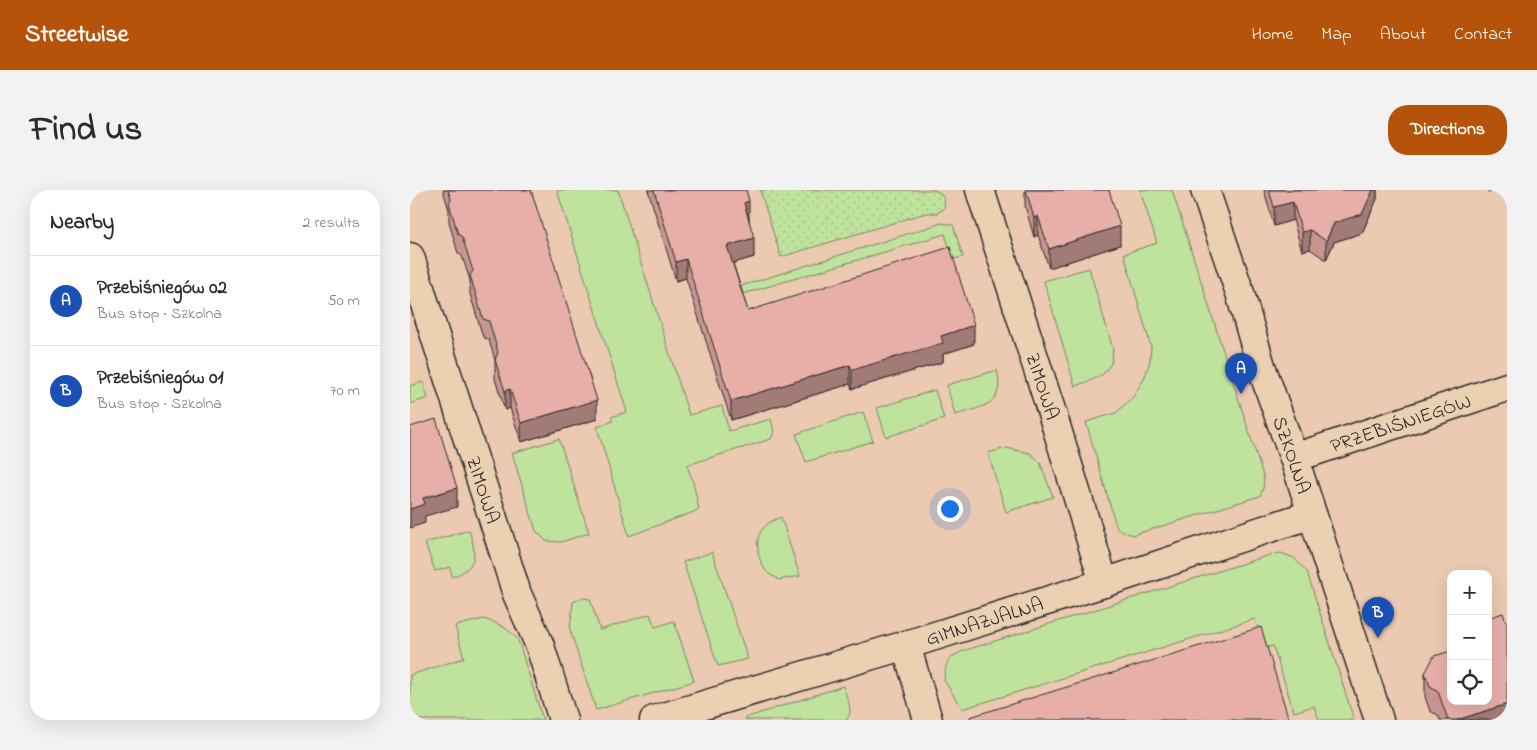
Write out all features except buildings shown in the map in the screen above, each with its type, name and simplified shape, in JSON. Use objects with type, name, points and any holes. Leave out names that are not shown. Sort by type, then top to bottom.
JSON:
[{"type":"street","name":"ZIMOWA","points":[[980,190],[1053,416],[1104,583]]},
{"type":"street","name":"SZKOLNA","points":[[1205,190],[1379,720]]},
{"type":"street","name":"ZIMOWA","points":[[410,257],[517,594],[540,646],[563,720]]},
{"type":"street","name":"PRZEBIŚNIEGÓW","points":[[1294,458],[1507,387]]},
{"type":"street","name":"GIMNAZJALNA","points":[[654,720],[906,645],[1104,583],[1312,514]]},
{"type":"street","points":[[906,645],[928,720]]},
{"type":"green space","points":[[557,190],[618,190],[689,415],[722,406],[729,431],[771,419],[774,432],[771,439],[687,465],[699,510],[629,536],[597,427],[613,421],[611,417],[627,412]]},
{"type":"green space","points":[[760,190],[934,190],[943,197],[945,205],[944,209],[937,213],[926,213],[781,257]]},
{"type":"green space","points":[[1140,190],[1172,190],[1264,479],[1260,496],[1133,535],[1117,529],[1086,422],[1116,413],[1133,397],[1144,379],[1150,361],[1151,347],[1124,254],[1157,243]]},
{"type":"green space","points":[[942,223],[953,225],[963,257],[953,259],[945,234],[743,294],[741,286]]},
{"type":"green space","points":[[1089,268],[1113,349],[1111,364],[1103,374],[1075,386],[1044,281]]},
{"type":"green space","points":[[997,370],[999,382],[995,398],[990,403],[974,410],[955,415],[947,385]]},
{"type":"green space","points":[[423,382],[428,398],[410,404],[410,386]]},
{"type":"green space","points":[[935,390],[944,419],[886,437],[877,408]]},
{"type":"green space","points":[[863,412],[873,441],[806,462],[796,434]]},
{"type":"green space","points":[[559,439],[589,533],[561,542],[546,541],[536,531],[512,453]]},
{"type":"green space","points":[[1006,448],[1030,453],[1040,462],[1053,497],[1006,512],[988,453]]},
{"type":"green space","points":[[781,517],[800,576],[779,580],[769,574],[763,567],[759,556],[758,539],[770,522]]},
{"type":"green space","points":[[469,530],[474,552],[471,564],[467,569],[452,577],[450,567],[435,571],[425,543]]},
{"type":"green space","points":[[712,552],[748,659],[718,666],[683,562]]},
{"type":"green space","points":[[1281,553],[1294,558],[1307,572],[1354,720],[1319,720],[1314,706],[1294,712],[1273,646],[1264,648],[1255,619],[962,709],[944,680],[948,662],[963,651]]},
{"type":"green space","points":[[583,598],[590,599],[600,630],[650,614],[655,627],[674,621],[694,681],[596,710],[570,630],[573,602]]},
{"type":"green space","points":[[483,619],[502,626],[518,640],[543,720],[410,720],[410,675],[464,658],[455,626]]},
{"type":"green space","points":[[843,686],[850,708],[849,716],[846,720],[746,720],[745,718]]},
{"type":"place","name":"Przebiśniegów 02","points":[[1241,394]]},
{"type":"place","name":"Przebiśniegów 01","points":[[1378,638]]}]
